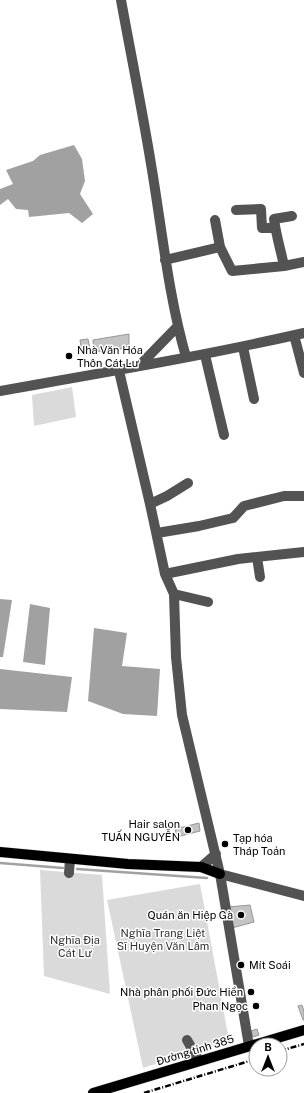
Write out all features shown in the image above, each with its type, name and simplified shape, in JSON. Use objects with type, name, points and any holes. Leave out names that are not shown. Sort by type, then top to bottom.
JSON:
[{"type":"main road","points":[[0,852],[141,865],[201,867],[220,874]]},
{"type":"main road","name":"Đường tỉnh 385","points":[[280,1037],[304,1030]]},
{"type":"main road","name":"Đường tỉnh 385","points":[[93,1093],[248,1046]]},
{"type":"street","points":[[121,0],[151,165],[165,260],[177,326],[186,357]]},
{"type":"street","points":[[236,210],[261,209],[262,228],[275,228]]},
{"type":"street","points":[[284,266],[274,219],[292,216]]},
{"type":"street","points":[[215,220],[220,247],[232,271],[284,266],[304,262]]},
{"type":"street","points":[[165,260],[220,247]]},
{"type":"street","points":[[140,366],[177,326]]},
{"type":"street","points":[[0,391],[69,377],[118,371],[186,357],[205,355],[299,334],[304,373]]},
{"type":"street","points":[[243,347],[254,399]]},
{"type":"street","points":[[205,355],[224,435]]},
{"type":"street","points":[[118,371],[157,533],[165,574],[174,594],[176,657],[182,715],[216,854],[248,1040]]},
{"type":"street","points":[[150,504],[167,496],[188,483]]},
{"type":"street","points":[[157,533],[199,526],[233,518],[244,506],[284,496],[304,496]]},
{"type":"street","points":[[165,574],[238,559],[304,552]]},
{"type":"street","points":[[257,557],[260,577]]},
{"type":"street","points":[[174,594],[208,602]]},
{"type":"street","points":[[201,867],[216,854]]},
{"type":"street","points":[[70,859],[70,873]]},
{"type":"street","points":[[220,874],[304,896]]},
{"type":"street","points":[[187,1040],[199,1061]]},
{"type":"green space","points":[[72,387],[76,417],[34,426],[32,395]]},
{"type":"green space","name":"Nghĩa Địa Cát Lư","points":[[40,870],[102,875],[110,994],[44,976]]},
{"type":"green space","name":"Nghĩa Trang Liệt Sĩ Huyện Văn Lâm","points":[[200,884],[229,1040],[143,1068],[107,900]]},
{"type":"shaded area","points":[[74,145],[82,159],[85,181],[80,194],[93,214],[82,223],[69,213],[29,217],[28,210],[16,209],[8,199],[0,205],[0,189],[13,184],[6,170],[33,161],[40,155]]},
{"type":"shaded area","points":[[0,599],[12,600],[3,657],[0,657]]},
{"type":"shaded area","points":[[30,604],[50,608],[45,665],[23,662]]},
{"type":"shaded area","points":[[94,628],[127,633],[122,666],[160,669],[157,716],[123,714],[88,701]]},
{"type":"shaded area","points":[[0,669],[72,677],[67,712],[0,709]]},
{"type":"building","points":[[129,334],[129,348],[94,352],[93,340]]},
{"type":"building","points":[[88,339],[91,354],[82,354],[80,340]]},
{"type":"building","name":"Hair salon TUẤN NGUYỄN","points":[[199,823],[200,831],[177,837],[175,829]]},
{"type":"building","name":"Quán ăn Hiệp Gà","points":[[250,905],[254,922],[232,928],[228,907]]},
{"type":"building","points":[[302,1005],[304,1011],[304,1020],[298,1006]]},
{"type":"building","points":[[257,1029],[259,1035],[253,1037],[251,1031]]},
{"type":"waterway","points":[[0,863],[63,868]]},
{"type":"waterway","points":[[77,869],[207,878]]},
{"type":"railway","points":[[288,1049],[304,1044]]},
{"type":"railway","points":[[144,1093],[248,1061]]},
{"type":"place","name":"Nhà Văn Hóa Thôn Cát Lư","points":[[69,356]]},
{"type":"place","name":"Hair salon TUẤN NGUYỄN","points":[[188,830]]},
{"type":"place","name":"Tạp hóa Tháp Toản","points":[[225,844]]},
{"type":"place","name":"Quán ăn Hiệp Gà","points":[[241,915]]},
{"type":"place","name":"Mít Soái","points":[[241,965]]},
{"type":"place","name":"Nhà phân phối Đức Hiền","points":[[251,992]]},
{"type":"place","name":"Phan Ngọc","points":[[256,1006]]}]
